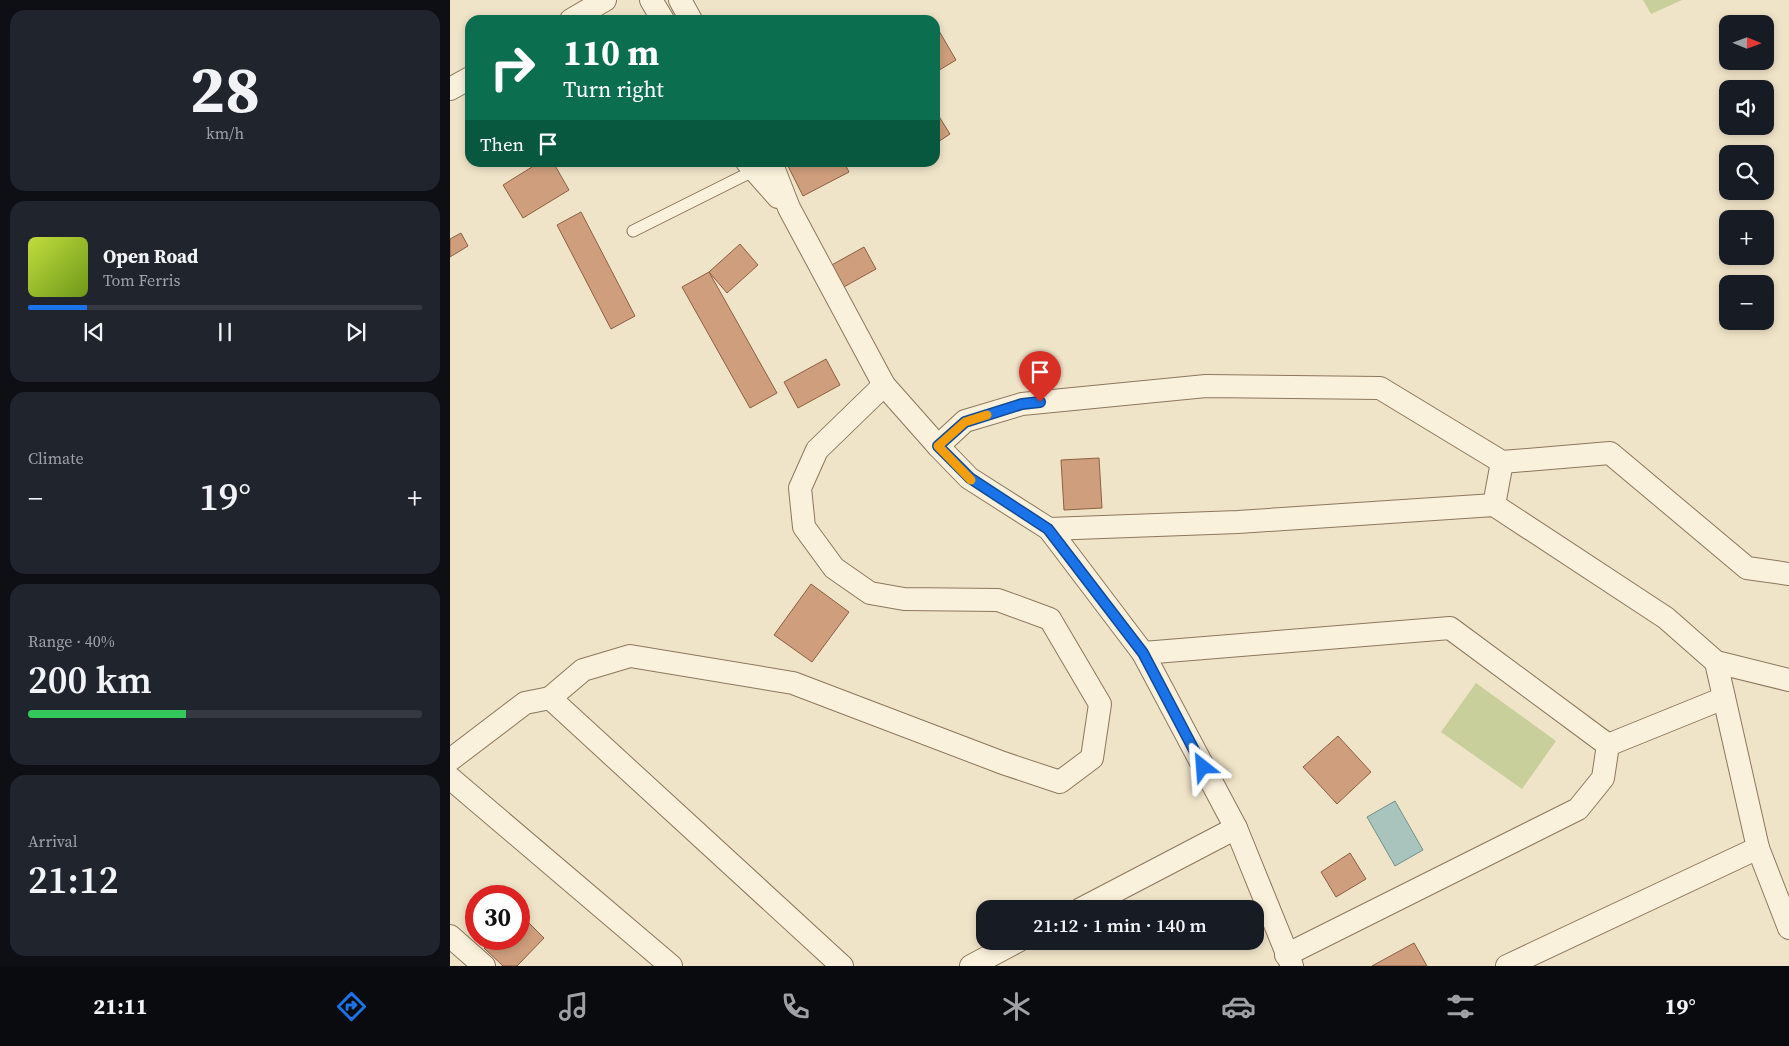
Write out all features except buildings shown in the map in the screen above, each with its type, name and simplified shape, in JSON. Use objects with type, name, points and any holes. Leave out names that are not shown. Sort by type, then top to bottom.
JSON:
[{"type":"street","points":[[579,15],[605,0]]},
{"type":"street","points":[[651,0],[659,15]]},
{"type":"street","points":[[680,0],[688,15]]},
{"type":"street","points":[[450,89],[465,81]]},
{"type":"street","points":[[759,167],[789,208],[884,385],[938,446],[970,478],[1048,529],[1143,653],[1236,828],[1289,961],[1578,809],[1603,778],[1608,746]]},
{"type":"street","points":[[450,760],[525,703],[550,698],[583,670],[630,656],[793,683],[1002,763],[1060,782],[1092,758],[1100,704],[1050,619],[998,600],[904,599],[870,594],[834,568],[804,527],[800,488],[817,450],[884,385]]},
{"type":"street","points":[[938,446],[965,422],[1022,404],[1206,386],[1380,388],[1502,462],[1610,452],[1747,568],[1789,574]]},
{"type":"street","points":[[1494,505],[1502,462]]},
{"type":"street","points":[[1048,529],[1238,522],[1494,505],[1666,618],[1716,662],[1789,680]]},
{"type":"street","points":[[1143,653],[1450,628],[1608,746]]},
{"type":"street","points":[[1716,662],[1758,848],[1789,928]]},
{"type":"street","points":[[550,698],[842,966]]},
{"type":"street","points":[[1608,746],[1724,698]]},
{"type":"street","points":[[450,778],[671,966]]},
{"type":"street","points":[[1097,900],[1236,828]]},
{"type":"street","points":[[1508,966],[1758,848]]},
{"type":"street","points":[[450,936],[484,966]]},
{"type":"street","points":[[971,966],[1001,950]]},
{"type":"lane","points":[[633,231],[711,193],[755,167]]},
{"type":"green space","points":[[1643,0],[1682,0],[1651,14]]},
{"type":"green space","points":[[1476,683],[1556,741],[1522,789],[1441,732]]},
{"type":"water","points":[[1395,801],[1423,850],[1395,866],[1367,817]]},
{"type":"slow traffic","points":[[971,480],[938,446],[965,422],[987,415]]},
{"type":"route","points":[[1040,402],[1022,404],[965,422],[938,446],[970,478],[1048,529],[1143,653],[1203,767]]}]
